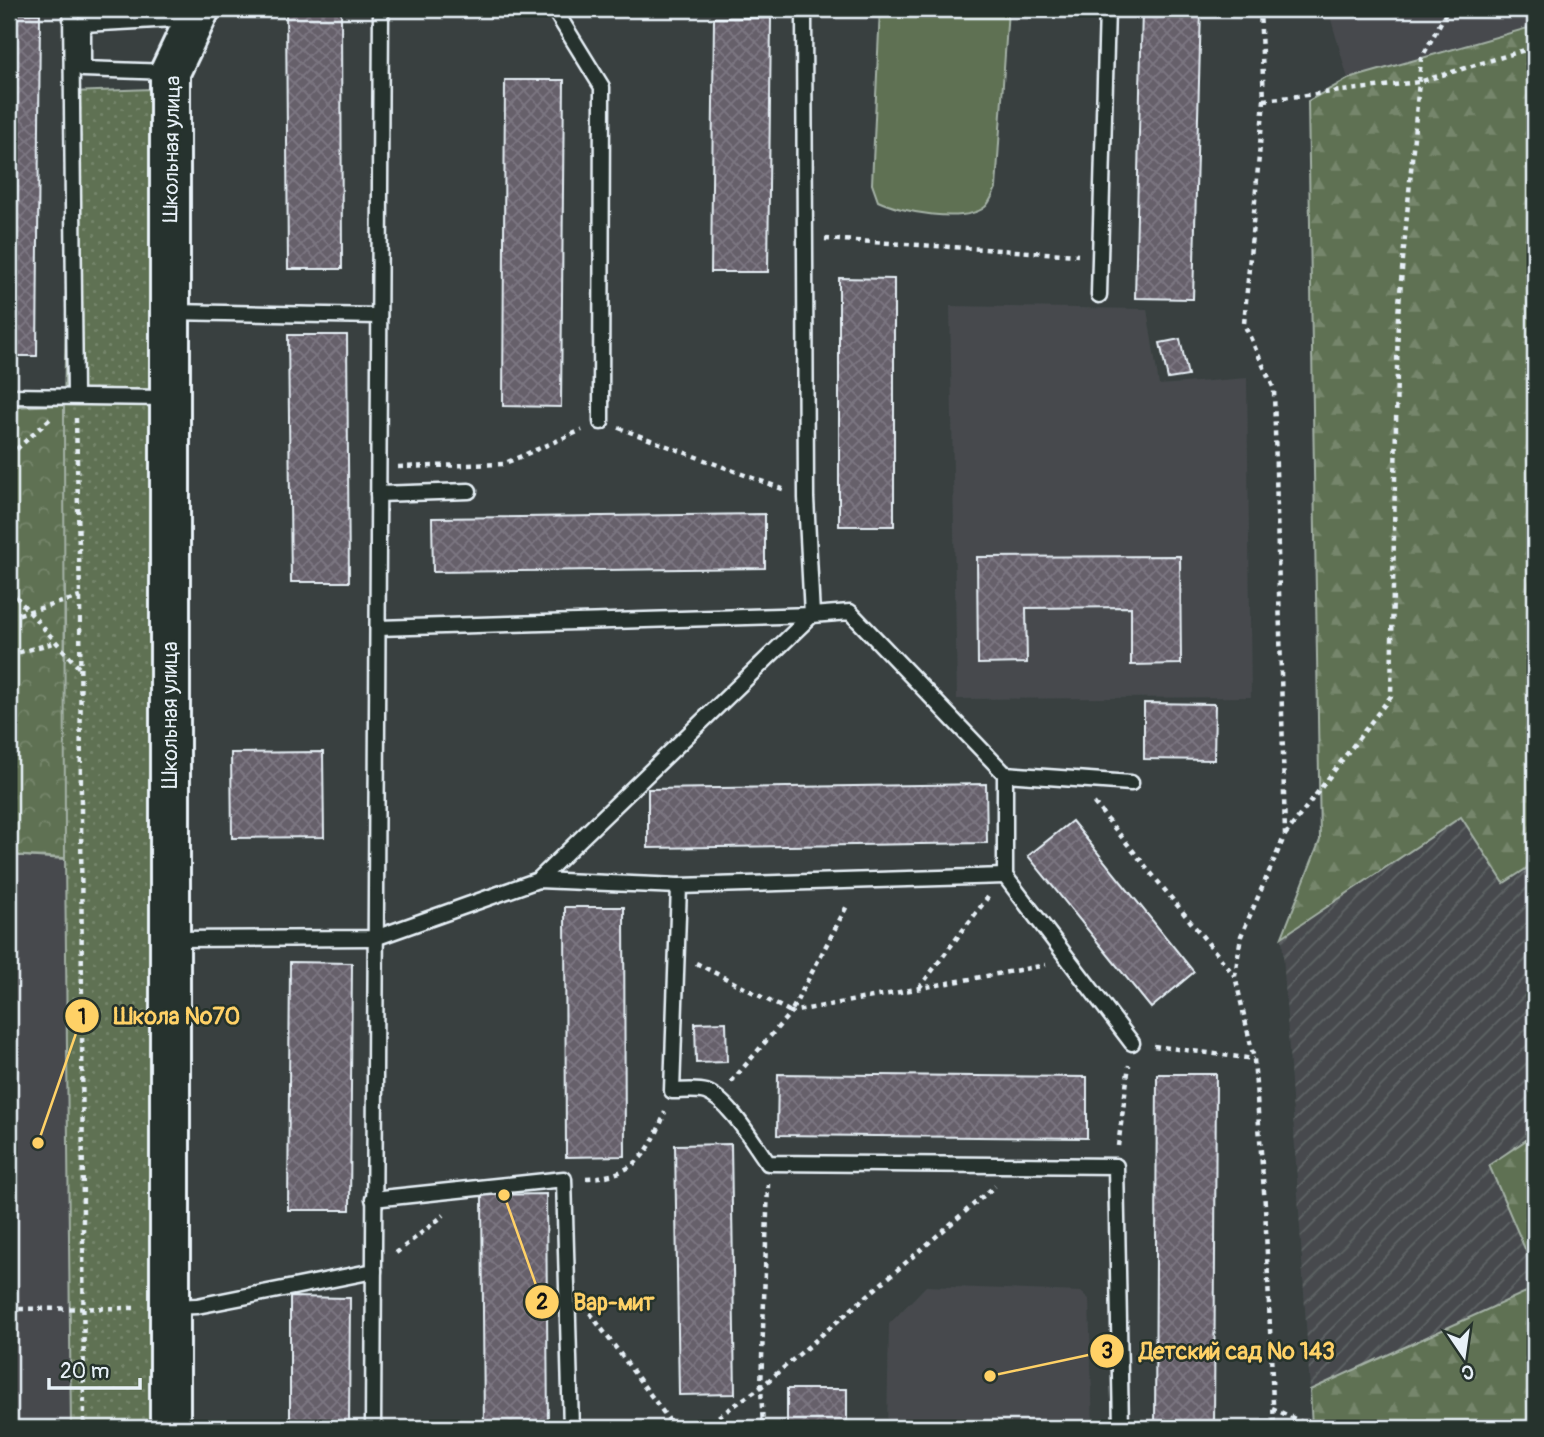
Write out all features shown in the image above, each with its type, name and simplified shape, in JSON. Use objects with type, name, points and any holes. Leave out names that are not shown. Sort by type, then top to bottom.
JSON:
[{"type":"main road","name":"Школьная улица","points":[[170,1428],[170,72],[198,13]]},
{"type":"lane","points":[[71,9],[75,396]]},
{"type":"lane","points":[[373,1428],[381,9]]},
{"type":"lane","points":[[554,9],[602,86],[601,422]]},
{"type":"lane","points":[[538,880],[812,615],[806,498],[804,9]]},
{"type":"lane","points":[[1099,295],[1107,9]]},
{"type":"lane","points":[[170,72],[83,69],[83,24],[198,13]]},
{"type":"lane","points":[[170,312],[379,316]]},
{"type":"lane","points":[[9,396],[170,398]]},
{"type":"lane","points":[[378,494],[469,491]]},
{"type":"lane","points":[[378,628],[850,612],[1005,774],[1130,783]]},
{"type":"lane","points":[[1005,774],[1005,876],[1067,961],[1132,1043]]},
{"type":"lane","points":[[170,939],[375,938],[538,880],[679,886],[1005,876]]},
{"type":"lane","points":[[679,886],[672,1091],[706,1092],[727,1108],[768,1163],[1116,1166],[1121,1428]]},
{"type":"lane","points":[[373,1199],[564,1179],[572,1428]]},
{"type":"lane","points":[[170,1307],[197,1306],[373,1271]]},
{"type":"path","points":[[1260,9],[1264,100],[1244,324],[1274,389],[1285,835]]},
{"type":"path","points":[[1274,1428],[1265,1205],[1254,1059],[1235,976],[1241,936],[1285,835],[1391,696],[1398,315],[1421,58],[1447,11]]},
{"type":"path","points":[[1264,100],[1419,82],[1535,47]]},
{"type":"path","points":[[804,238],[1100,256]]},
{"type":"path","points":[[9,456],[75,396]]},
{"type":"path","points":[[75,396],[80,597],[84,1428]]},
{"type":"path","points":[[379,468],[503,464],[601,422],[806,498]]},
{"type":"path","points":[[9,589],[80,670]]},
{"type":"path","points":[[9,617],[80,597]]},
{"type":"path","points":[[9,655],[57,642]]},
{"type":"path","points":[[1075,779],[1235,976]]},
{"type":"path","points":[[918,988],[1005,876]]},
{"type":"path","points":[[716,1100],[791,1012],[861,880]]},
{"type":"path","points":[[677,953],[791,1012],[1067,961]]},
{"type":"path","points":[[1116,1166],[1132,1043],[1254,1059]]},
{"type":"path","points":[[564,1179],[606,1178],[630,1169],[655,1142],[672,1091]]},
{"type":"path","points":[[763,1428],[761,1387],[768,1163]]},
{"type":"path","points":[[702,1428],[761,1387],[1020,1165]]},
{"type":"path","points":[[373,1271],[479,1188]]},
{"type":"path","points":[[567,1282],[675,1428]]},
{"type":"path","points":[[9,1309],[170,1307]]},
{"type":"path","points":[[1272,1408],[1314,1428]]},
{"type":"path","points":[[754,1428],[763,1419]]},
{"type":"shaded area","points":[[1328,9],[1535,9],[1535,26],[1348,79]]},
{"type":"shaded area","points":[[950,306],[1147,309],[1159,385],[1247,378],[1251,697],[957,699]]},
{"type":"shaded area","points":[[1461,817],[1504,883],[1535,863],[1535,1134],[1489,1166],[1535,1272],[1535,1288],[1310,1390],[1282,937]]},
{"type":"shaded area","points":[[9,855],[65,858],[71,1428],[9,1428]]},
{"type":"shaded area","points":[[926,1286],[1081,1292],[1089,1299],[1093,1428],[887,1428],[889,1324]]},
{"type":"green space","points":[[880,9],[1008,9],[996,188],[987,205],[975,212],[963,215],[932,215],[878,201],[872,184]]},
{"type":"green space","points":[[1535,26],[1535,863],[1504,883],[1461,817],[1282,937],[1320,840],[1308,101],[1348,79]]},
{"type":"green space","points":[[151,89],[154,1428],[71,1428],[65,859],[9,855],[65,658],[65,586],[9,407],[64,404],[71,92]]},
{"type":"green space","points":[[64,405],[65,858],[9,855],[9,407]]},
{"type":"green space","points":[[1535,1134],[1535,1272],[1489,1165]]},
{"type":"green space","points":[[1535,1288],[1535,1428],[1312,1428],[1310,1390]]},
{"type":"building","points":[[286,9],[341,9],[342,269],[288,269]]},
{"type":"building","points":[[590,9],[641,9],[641,12],[590,13]]},
{"type":"building","points":[[1142,9],[1201,9],[1193,299],[1135,298]]},
{"type":"building","points":[[9,14],[40,14],[37,356],[9,356]]},
{"type":"building","points":[[714,18],[771,18],[768,272],[711,272]]},
{"type":"building","points":[[505,80],[564,80],[561,407],[503,406]]},
{"type":"building","points":[[839,278],[894,279],[894,526],[839,526]]},
{"type":"building","points":[[288,335],[347,335],[349,582],[291,582]]},
{"type":"building","points":[[1180,339],[1188,376],[1168,379],[1160,343]]},
{"type":"building","points":[[765,514],[765,568],[433,572],[432,518]]},
{"type":"building","points":[[1180,556],[1181,664],[1131,665],[1131,607],[1026,608],[1027,663],[978,664],[977,557]]},
{"type":"building","points":[[1144,703],[1215,704],[1214,760],[1144,759]]},
{"type":"building","points":[[323,752],[324,837],[232,838],[231,753]]},
{"type":"building","points":[[986,784],[987,843],[648,848],[648,789]]},
{"type":"building","points":[[1072,821],[1194,972],[1151,1008],[1028,856]]},
{"type":"building","points":[[565,907],[624,907],[625,1156],[566,1157]]},
{"type":"building","points":[[290,962],[352,963],[350,1210],[288,1210]]},
{"type":"building","points":[[726,1022],[727,1062],[696,1063],[695,1023]]},
{"type":"building","points":[[778,1074],[1087,1077],[1087,1138],[777,1135]]},
{"type":"building","points":[[1157,1074],[1216,1074],[1214,1428],[1155,1428]]},
{"type":"building","points":[[731,1144],[735,1394],[679,1395],[675,1145]]},
{"type":"building","points":[[546,1194],[548,1428],[484,1428],[482,1195]]},
{"type":"building","points":[[290,1297],[350,1298],[349,1428],[290,1428]]},
{"type":"building","points":[[787,1389],[847,1389],[847,1428],[787,1428]]},
{"type":"place","name":"Школа №70","points":[[38,1143]]},
{"type":"place","name":"Вар-мит","points":[[504,1195]]},
{"type":"place","name":"Детский сад № 143","points":[[990,1376]]}]
